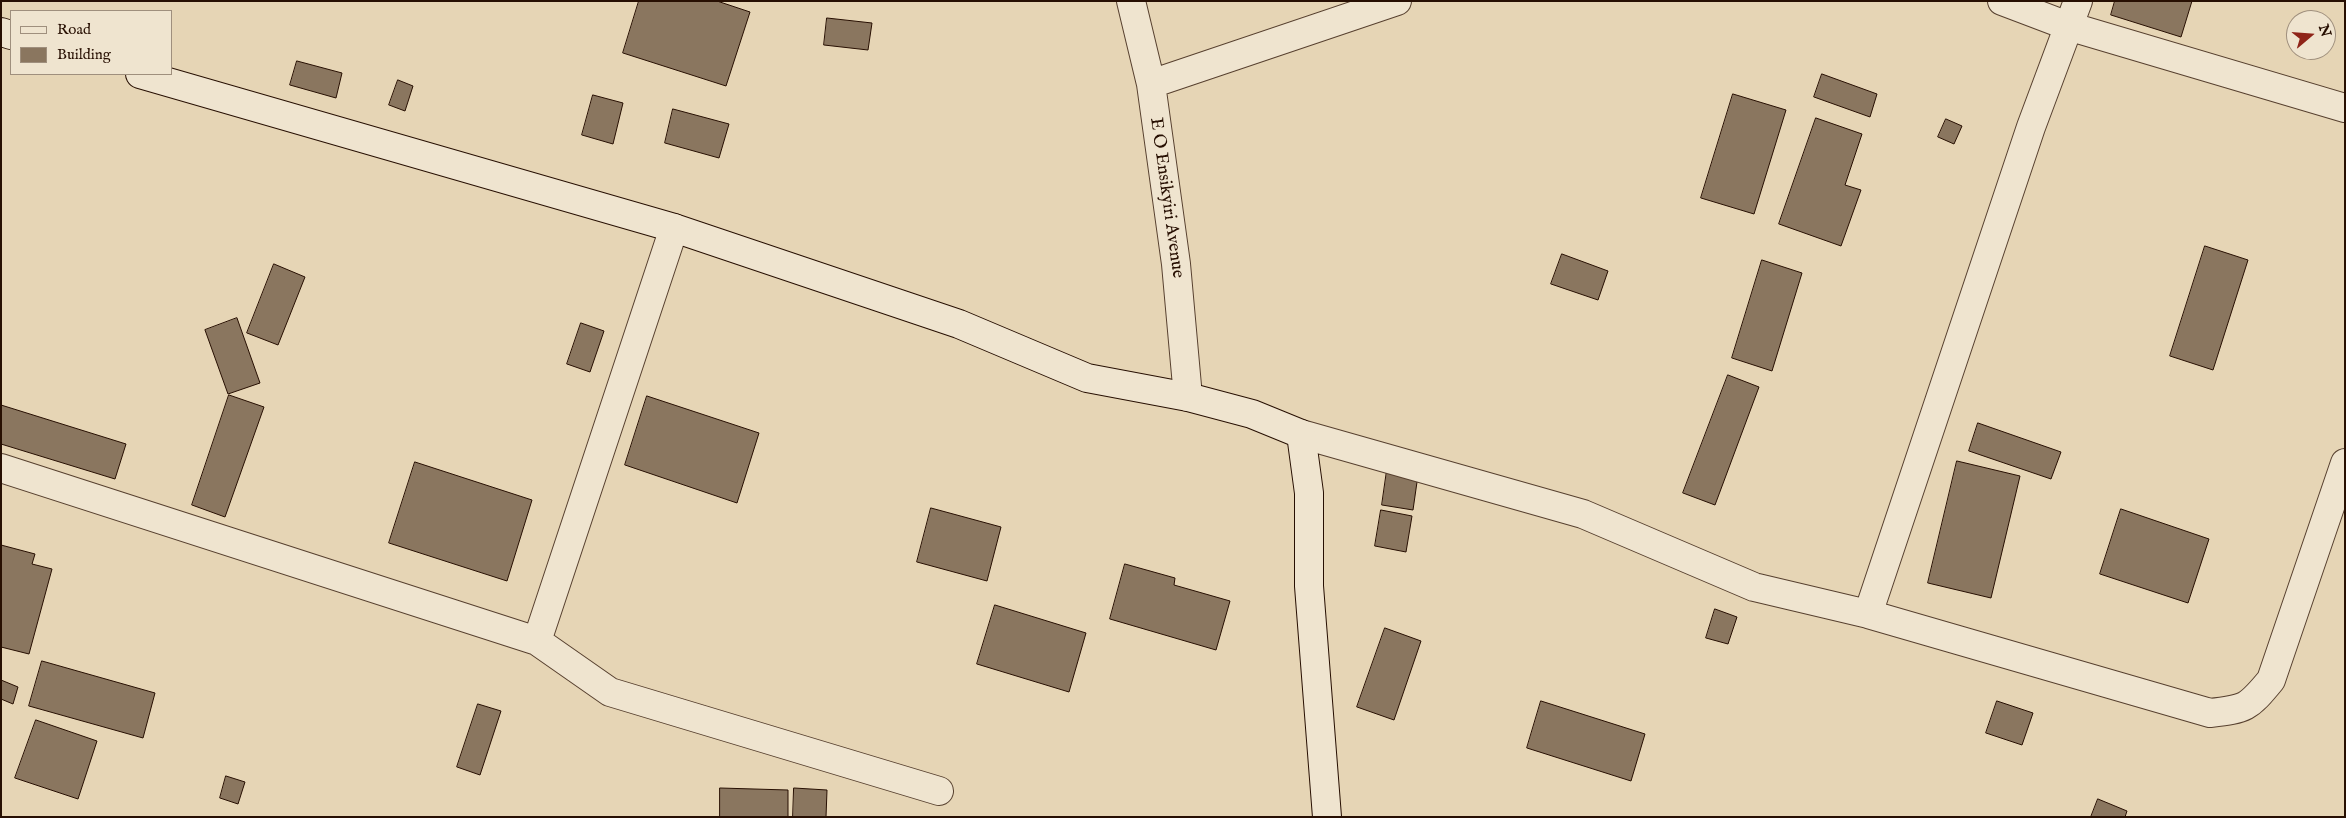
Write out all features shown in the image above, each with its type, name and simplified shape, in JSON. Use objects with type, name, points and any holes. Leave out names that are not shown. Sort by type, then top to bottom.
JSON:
[{"type":"street","name":"E O Ensikyiri Avenue","points":[[1131,1],[1151,84],[1176,264],[1188,397]]},
{"type":"street","points":[[1151,84],[1397,1]]},
{"type":"street","points":[[2002,1],[2073,13],[2345,108]]},
{"type":"street","points":[[1868,614],[2031,127],[2073,13]]},
{"type":"street","points":[[143,75],[674,228],[959,324],[1087,378],[1188,397],[1252,414],[1301,434],[1583,514],[1754,587],[1868,614],[2210,713],[2234,711],[2252,703],[2271,680],[2345,463]]},
{"type":"street","points":[[537,641],[674,228]]},
{"type":"street","points":[[1301,434],[1309,493],[1309,586],[1327,817]]},
{"type":"street","points":[[1,468],[537,641],[610,692],[940,791]]},
{"type":"building","points":[[639,1],[717,1],[750,12],[726,86],[623,53]]},
{"type":"building","points":[[2115,1],[2192,1],[2181,37],[2111,15]]},
{"type":"building","points":[[827,18],[872,23],[868,50],[824,45]]},
{"type":"building","points":[[297,61],[342,73],[336,98],[290,85]]},
{"type":"building","points":[[1822,74],[1877,94],[1870,117],[1814,97]]},
{"type":"building","points":[[398,80],[413,86],[405,111],[389,105]]},
{"type":"building","points":[[1733,94],[1786,110],[1754,214],[1701,198]]},
{"type":"building","points":[[593,95],[623,103],[613,144],[582,135]]},
{"type":"building","points":[[673,109],[729,124],[719,158],[665,143]]},
{"type":"building","points":[[1816,118],[1862,134],[1845,185],[1861,190],[1841,246],[1779,224]]},
{"type":"building","points":[[1946,119],[1962,126],[1954,144],[1938,137]]},
{"type":"building","points":[[2205,246],[2248,260],[2213,370],[2170,356]]},
{"type":"building","points":[[1562,254],[1608,271],[1598,300],[1551,284]]},
{"type":"building","points":[[1762,260],[1802,273],[1772,371],[1732,358]]},
{"type":"building","points":[[274,264],[305,277],[278,345],[247,333]]},
{"type":"building","points":[[237,318],[260,383],[228,394],[205,330]]},
{"type":"building","points":[[581,323],[604,331],[590,372],[567,364]]},
{"type":"building","points":[[1728,375],[1759,387],[1715,505],[1683,493]]},
{"type":"building","points":[[229,395],[264,407],[225,517],[192,505]]},
{"type":"building","points":[[647,396],[759,433],[737,503],[625,465]]},
{"type":"building","points":[[1,405],[126,444],[115,479],[1,444]]},
{"type":"building","points":[[1978,423],[2061,452],[2051,479],[1969,451]]},
{"type":"building","points":[[1957,461],[2020,476],[1991,598],[1928,583]]},
{"type":"building","points":[[415,462],[532,500],[507,581],[389,543]]},
{"type":"building","points":[[1387,470],[1418,475],[1413,510],[1382,505]]},
{"type":"building","points":[[931,508],[1001,527],[987,581],[917,562]]},
{"type":"building","points":[[2121,509],[2209,539],[2188,603],[2100,574]]},
{"type":"building","points":[[1381,510],[1412,516],[1406,552],[1375,546]]},
{"type":"building","points":[[1,545],[35,554],[32,564],[52,569],[29,654],[1,647]]},
{"type":"building","points":[[1125,564],[1175,578],[1174,585],[1230,601],[1216,650],[1110,619]]},
{"type":"building","points":[[995,605],[1086,633],[1069,692],[977,664]]},
{"type":"building","points":[[1715,609],[1737,617],[1728,644],[1706,638]]},
{"type":"building","points":[[1385,628],[1421,641],[1394,720],[1357,707]]},
{"type":"building","points":[[42,661],[155,693],[143,738],[29,706]]},
{"type":"building","points":[[1,680],[18,687],[13,704],[1,699]]},
{"type":"building","points":[[1541,701],[1645,734],[1631,781],[1527,748]]},
{"type":"building","points":[[1997,701],[2033,713],[2022,745],[1986,733]]},
{"type":"building","points":[[478,704],[501,711],[480,775],[457,767]]},
{"type":"building","points":[[36,720],[97,741],[78,799],[15,778]]},
{"type":"building","points":[[226,776],[245,782],[238,804],[220,798]]},
{"type":"building","points":[[720,788],[788,790],[788,817],[720,817]]},
{"type":"building","points":[[794,788],[827,790],[826,817],[793,817]]},
{"type":"building","points":[[2098,799],[2127,811],[2125,817],[2091,817]]}]
